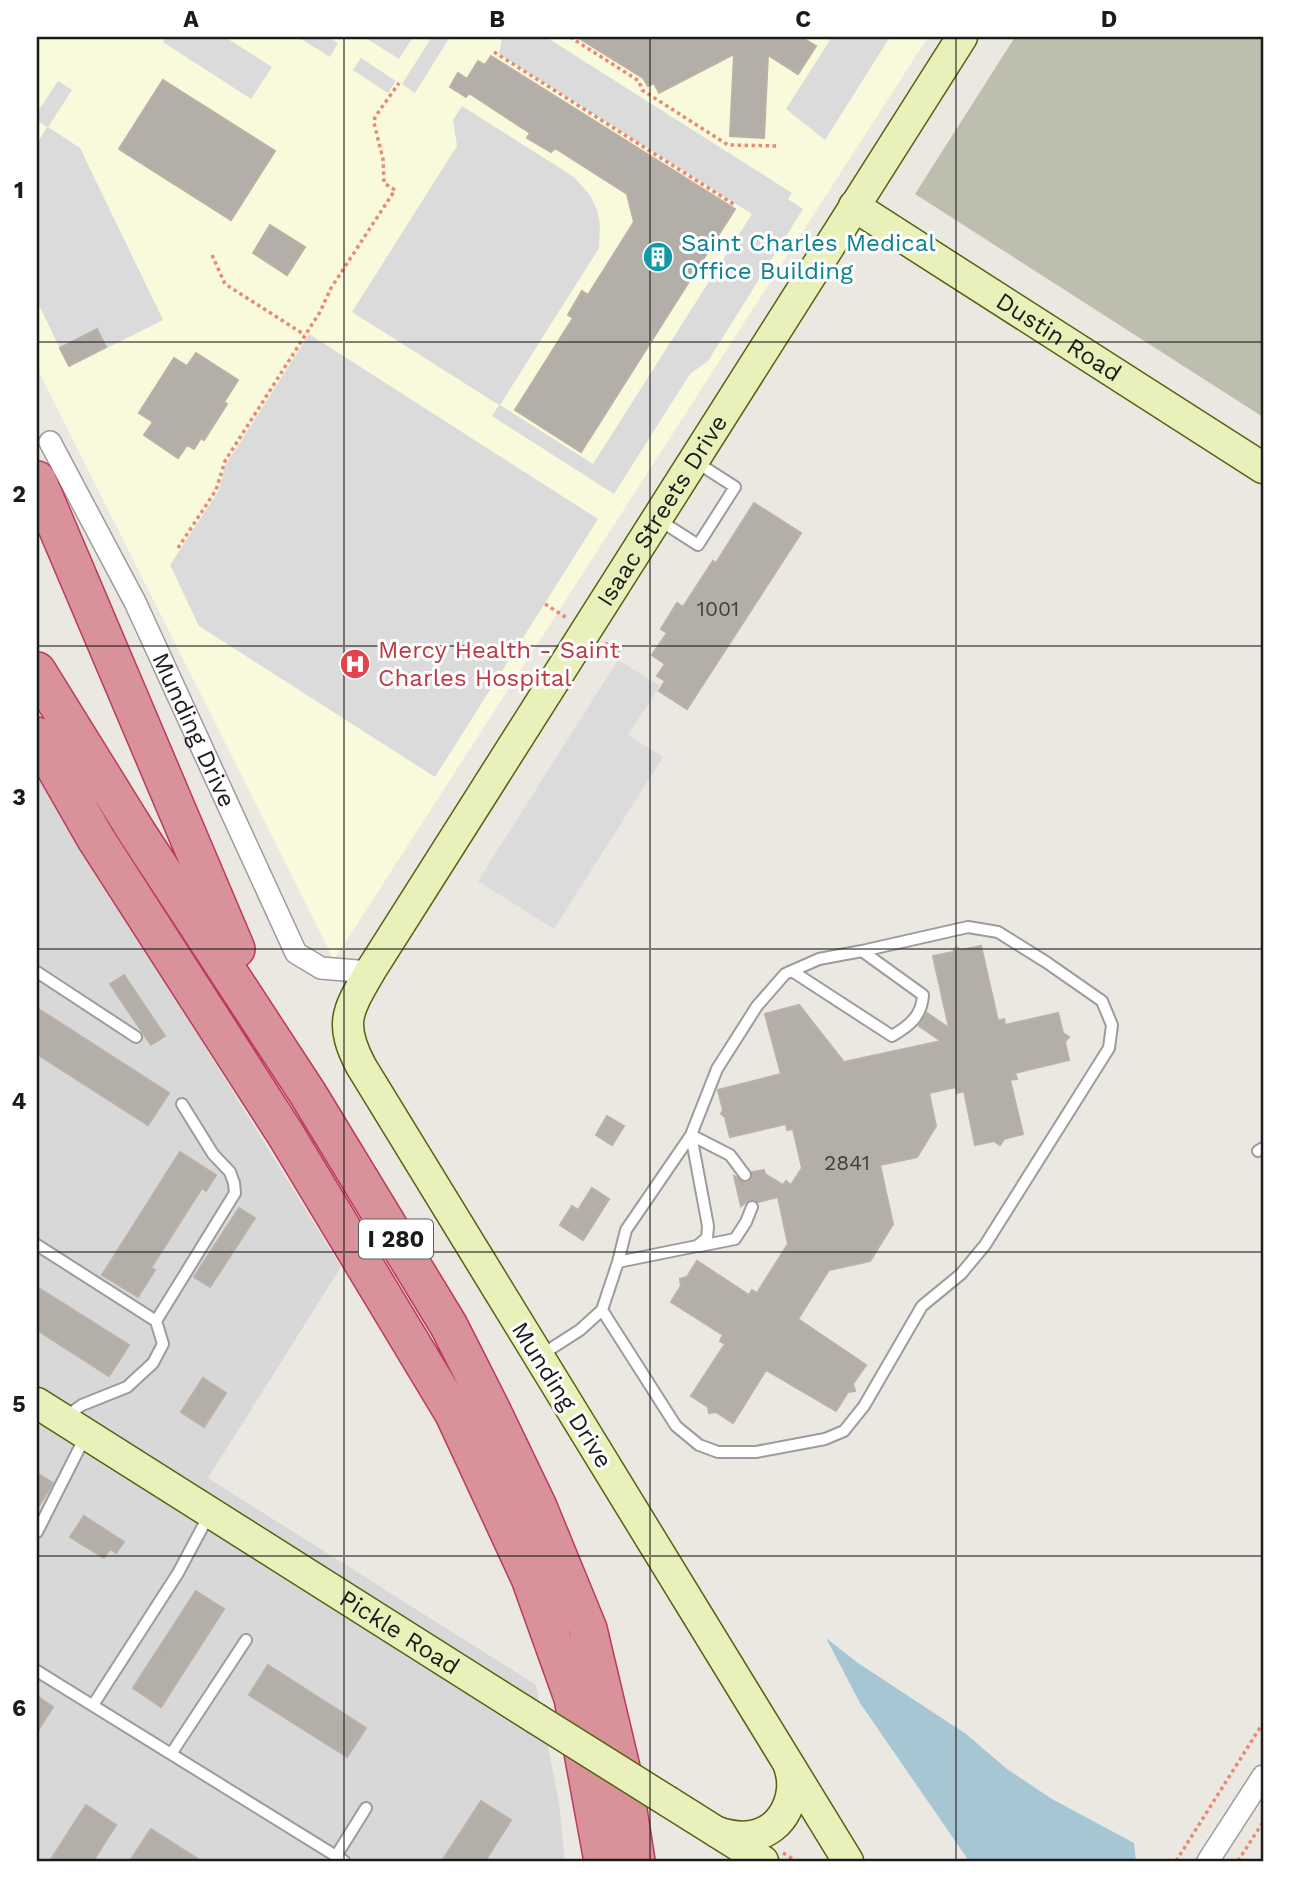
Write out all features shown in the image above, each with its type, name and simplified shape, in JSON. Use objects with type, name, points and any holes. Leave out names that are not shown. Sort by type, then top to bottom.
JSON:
[{"type":"highway","points":[[37,480],[228,935],[272,1015],[308,1094]]},
{"type":"highway","name":"I 280","points":[[37,671],[138,834],[308,1094],[449,1326],[538,1507],[588,1629],[622,1772],[636,1861]]},
{"type":"highway","name":"I 280","points":[[37,736],[96,839],[286,1135],[454,1414],[530,1578],[573,1698],[603,1861]]},
{"type":"highway","points":[[37,761],[96,839]]},
{"type":"street","name":"Isaac Streets Drive","points":[[346,1022],[350,1008],[369,972],[962,37]]},
{"type":"street","name":"Dustin Road","points":[[854,206],[1263,468]]},
{"type":"street","name":"Munding Drive","points":[[50,442],[135,602],[296,953],[321,968],[369,972]]},
{"type":"street","name":"Munding Drive","points":[[346,1022],[353,1050],[361,1066],[848,1861]]},
{"type":"street","name":"Pickle Road","points":[[37,1403],[763,1861]]},
{"type":"street","name":"Munding Drive","points":[[717,1832],[750,1837],[761,1834],[778,1822],[789,1806],[792,1795],[792,1772],[789,1764]]},
{"type":"street","points":[[1208,1861],[1263,1776]]},
{"type":"lane","points":[[656,518],[698,545],[706,533],[735,487],[693,460]]},
{"type":"lane","points":[[539,1357],[580,1330],[602,1310],[626,1230],[691,1135],[717,1069],[757,1006],[785,974],[819,959],[968,927],[998,932],[1102,1001],[1112,1025],[1109,1048],[985,1245],[961,1274],[922,1306],[864,1406],[844,1432],[825,1439],[756,1452],[718,1452],[699,1445],[676,1426],[602,1310]]},
{"type":"lane","points":[[792,971],[892,1036],[908,1027],[922,1007],[923,995],[862,951]]},
{"type":"lane","points":[[37,972],[136,1037]]},
{"type":"lane","points":[[156,1321],[233,1199],[235,1189],[230,1172],[213,1154],[182,1104]]},
{"type":"lane","points":[[691,1135],[730,1155],[745,1175]]},
{"type":"lane","points":[[691,1135],[708,1226],[706,1238],[697,1247]]},
{"type":"lane","points":[[618,1262],[735,1240],[752,1207]]},
{"type":"lane","points":[[37,1245],[156,1321],[163,1344],[153,1363],[127,1387],[82,1405],[62,1419]]},
{"type":"lane","points":[[37,1532],[87,1434]]},
{"type":"lane","points":[[93,1706],[178,1573],[210,1513]]},
{"type":"lane","points":[[171,1754],[246,1640]]},
{"type":"lane","points":[[37,1671],[340,1859],[366,1808]]},
{"type":"path","points":[[570,37],[639,81],[642,90],[728,145],[776,146]]},
{"type":"path","points":[[494,52],[735,205]]},
{"type":"path","points":[[178,548],[216,490],[225,461],[320,312],[331,288],[396,190],[384,183],[383,159],[374,122],[399,83]]},
{"type":"path","points":[[212,255],[225,284],[305,335]]},
{"type":"path","points":[[1176,1861],[1263,1724]]},
{"type":"path","points":[[1238,1861],[1263,1822]]},
{"type":"shaded area","name":"Mercy Health - Saint Charles Hospital","points":[[37,37],[928,37],[334,960],[37,368]]},
{"type":"shaded area","points":[[166,37],[225,37],[272,67],[251,99],[163,42]]},
{"type":"shaded area","points":[[298,37],[327,37],[338,43],[330,57]]},
{"type":"shaded area","points":[[364,37],[413,37],[399,59]]},
{"type":"shaded area","points":[[432,37],[450,37],[415,93],[402,84]]},
{"type":"shaded area","points":[[502,37],[546,37],[792,193],[788,199],[803,209],[708,361],[690,374],[614,494],[492,416],[499,405],[352,312],[457,146],[453,120],[462,106],[574,177],[590,195],[597,210],[600,224],[599,248],[500,405],[593,464],[752,214],[499,54]]},
{"type":"shaded area","points":[[832,37],[890,37],[825,140],[786,109]]},
{"type":"shaded area","points":[[1015,37],[1263,37],[1263,417],[915,194]]},
{"type":"shaded area","points":[[361,58],[396,81],[388,93],[353,70]]},
{"type":"shaded area","points":[[58,81],[72,90],[48,127],[80,148],[163,320],[69,367],[37,301],[37,144],[47,127],[37,120],[37,113]]},
{"type":"shaded area","points":[[309,334],[598,519],[435,777],[199,626],[170,565],[219,490],[225,466]]},
{"type":"shaded area","points":[[618,660],[660,686],[628,735],[663,757],[554,929],[478,881]]},
{"type":"shaded area","points":[[37,774],[341,1267],[208,1478],[536,1685],[559,1803],[565,1861],[37,1861]]},
{"type":"water","points":[[826,1638],[858,1663],[966,1734],[1007,1769],[1052,1799],[1134,1843],[1136,1861],[969,1861],[860,1703]]},
{"type":"building","points":[[577,37],[801,37],[816,46],[798,74],[768,55],[764,138],[730,136],[734,54],[659,93],[654,83],[648,86],[643,78]]},
{"type":"building","name":"Saint Charles Medical Office Building","points":[[491,56],[735,209],[581,452],[515,410],[573,318],[568,315],[582,291],[588,295],[634,222],[627,194],[555,148],[551,152],[527,138],[530,133],[469,93],[466,97],[450,87],[458,73],[467,79],[478,61],[485,65]]},
{"type":"building","points":[[163,80],[275,151],[231,220],[119,149]]},
{"type":"building","points":[[270,225],[305,247],[287,275],[253,253]]},
{"type":"building","points":[[97,329],[106,347],[69,366],[60,348]]},
{"type":"building","points":[[196,353],[238,380],[224,402],[227,404],[204,440],[201,438],[194,449],[187,445],[178,458],[144,435],[153,422],[139,413],[174,358],[187,366]]},
{"type":"building","points":[[754,503],[801,533],[687,709],[659,691],[665,681],[657,676],[665,664],[652,655],[667,633],[661,629],[677,603],[683,607],[713,561],[716,563]]},
{"type":"building","points":[[981,946],[998,1021],[1004,1019],[1005,1025],[1058,1013],[1063,1033],[1069,1037],[1065,1042],[1069,1060],[1015,1073],[1017,1079],[1010,1080],[1023,1134],[1004,1139],[1000,1145],[994,1141],[975,1145],[964,1091],[957,1093],[956,1087],[929,1093],[936,1126],[917,1157],[880,1165],[893,1224],[870,1261],[829,1270],[798,1319],[866,1365],[853,1384],[855,1391],[848,1392],[836,1411],[766,1370],[733,1423],[716,1412],[709,1413],[708,1407],[691,1396],[725,1344],[720,1341],[723,1335],[671,1302],[681,1286],[680,1279],[687,1277],[697,1261],[749,1295],[752,1290],[757,1293],[788,1244],[778,1197],[758,1202],[750,1199],[741,1206],[734,1176],[747,1183],[752,1179],[752,1172],[764,1170],[765,1174],[783,1185],[786,1181],[791,1185],[802,1168],[793,1129],[787,1130],[786,1124],[730,1137],[725,1117],[721,1114],[723,1110],[718,1090],[781,1074],[765,1014],[799,1005],[844,1062],[941,1041],[919,1026],[927,1013],[949,1028],[933,956],[953,952],[956,947],[961,950]]},
{"type":"building","points":[[124,975],[165,1036],[151,1045],[110,984]]},
{"type":"building","points":[[37,1008],[169,1093],[148,1125],[37,1054]]},
{"type":"building","points":[[607,1116],[624,1126],[612,1145],[596,1135]]},
{"type":"building","points":[[180,1152],[216,1175],[206,1191],[202,1188],[151,1268],[155,1270],[138,1297],[102,1275]]},
{"type":"building","points":[[592,1188],[609,1199],[583,1240],[560,1225],[572,1206],[578,1210]]},
{"type":"building","points":[[239,1208],[255,1218],[210,1287],[194,1277]]},
{"type":"building","points":[[37,1287],[129,1345],[109,1376],[37,1330]]},
{"type":"building","points":[[203,1378],[226,1393],[204,1427],[181,1412]]},
{"type":"building","points":[[37,1473],[53,1483],[37,1509]]},
{"type":"building","points":[[84,1516],[124,1542],[116,1553],[110,1549],[104,1558],[70,1537]]},
{"type":"building","points":[[196,1591],[224,1609],[161,1707],[133,1688]]},
{"type":"building","points":[[268,1665],[366,1728],[347,1757],[249,1695]]},
{"type":"building","points":[[37,1696],[53,1707],[37,1732]]},
{"type":"building","points":[[481,1801],[511,1820],[485,1861],[442,1861]]},
{"type":"building","points":[[86,1805],[116,1825],[93,1861],[50,1861]]},
{"type":"building","points":[[151,1829],[201,1861],[130,1861]]},
{"type":"place","name":"Saint Charles Medical Office Building","points":[[658,257]]},
{"type":"place","name":"Mercy Health - Saint Charles Hospital","points":[[355,664]]}]
